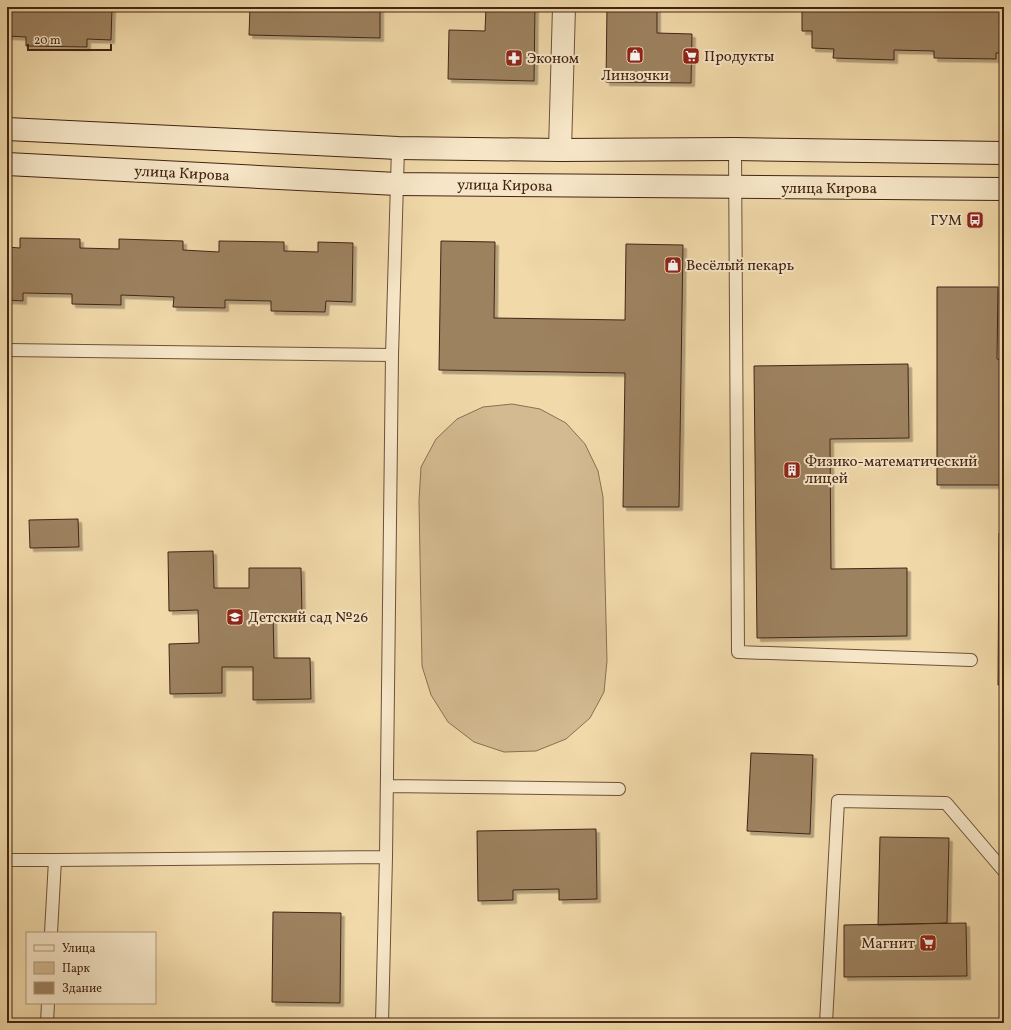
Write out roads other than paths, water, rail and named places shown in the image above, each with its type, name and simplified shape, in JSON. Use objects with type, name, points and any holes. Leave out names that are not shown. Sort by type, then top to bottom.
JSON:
[{"type":"main road","points":[[560,150],[564,7]]},
{"type":"main road","points":[[7,129],[398,148],[560,150],[735,149],[1004,153]]},
{"type":"main road","name":"улица Кирова","points":[[7,164],[397,184],[1004,189]]},
{"type":"lane","points":[[382,1023],[386,857],[392,355],[398,148]]},
{"type":"lane","points":[[735,149],[738,652],[972,660]]},
{"type":"lane","points":[[7,350],[392,355]]},
{"type":"lane","points":[[387,786],[619,788]]},
{"type":"lane","points":[[826,1023],[838,801],[946,803],[1004,871]]},
{"type":"lane","points":[[7,860],[386,857]]},
{"type":"lane","points":[[51,932],[55,860]]},
{"type":"lane","points":[[47,1023],[48,1004]]},
{"type":"place","name":"Линзочки","points":[[635,55]]},
{"type":"place","name":"Продукты","points":[[691,56]]},
{"type":"place","name":"Эконом","points":[[514,58]]},
{"type":"place","name":"ГУМ","points":[[975,220]]},
{"type":"place","name":"Весёлый пекарь","points":[[673,265]]},
{"type":"place","name":"Физико-математический лицей","points":[[792,470]]},
{"type":"place","name":"Детский сад №26","points":[[235,617]]},
{"type":"place","name":"Магнит","points":[[928,943]]}]
